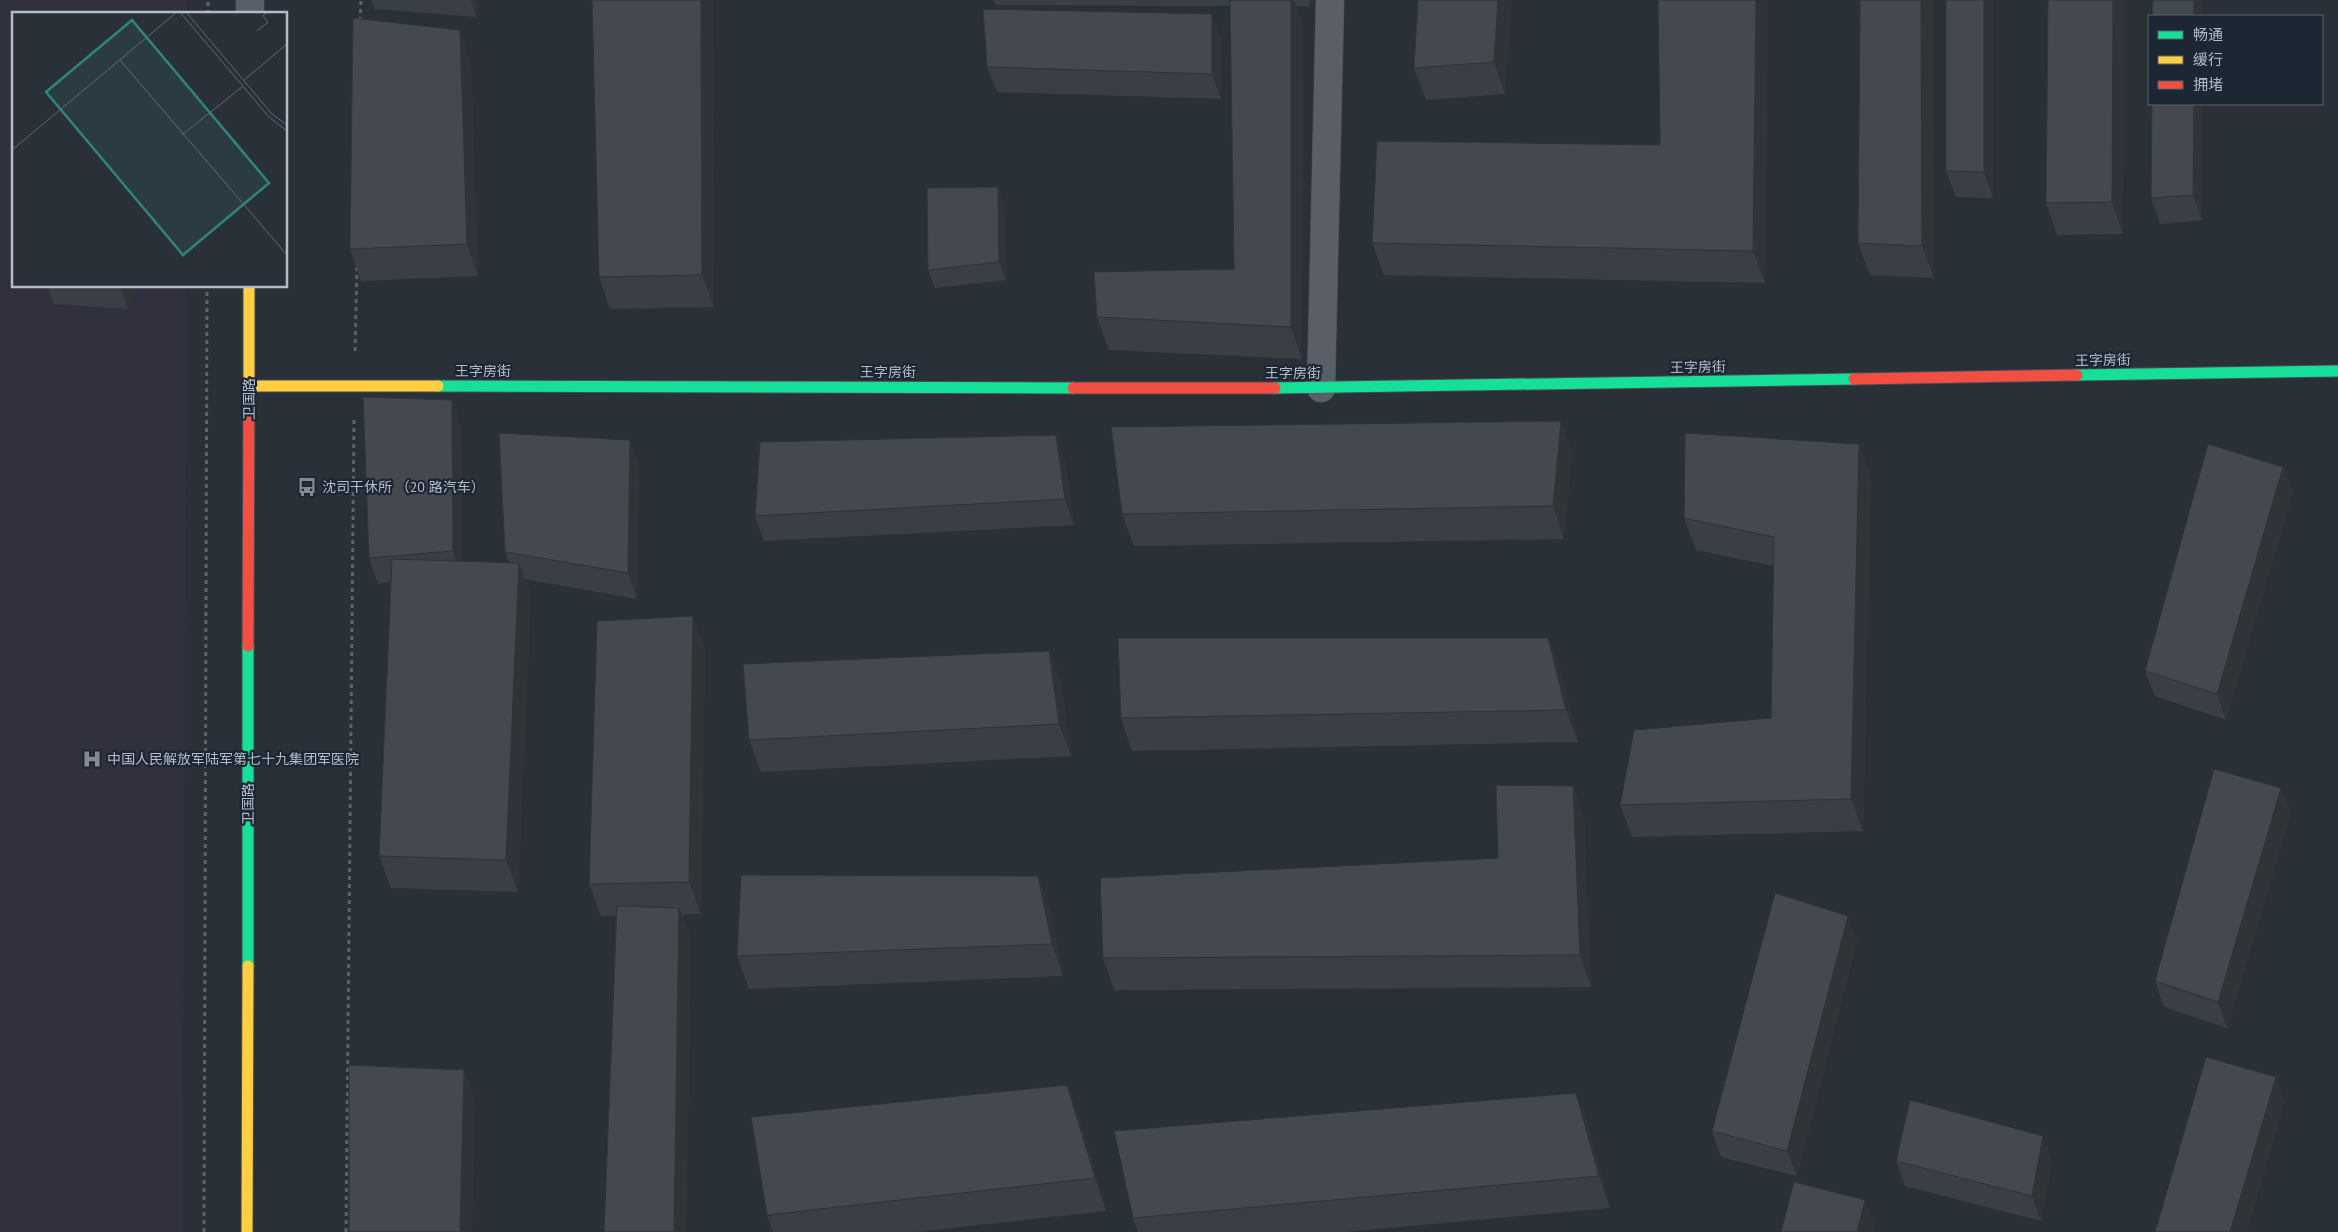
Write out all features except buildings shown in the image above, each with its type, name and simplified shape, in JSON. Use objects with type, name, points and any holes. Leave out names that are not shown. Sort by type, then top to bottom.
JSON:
[{"type":"street","points":[[1321,388],[1330,0]]},
{"type":"street","name":"卫国路","points":[[247,1232],[249,288]]},
{"type":"street","name":"王字房街","points":[[249,386],[1321,388],[2338,372]]},
{"type":"path","points":[[360,30],[361,0]]},
{"type":"path","points":[[346,1232],[357,258]]},
{"type":"path","points":[[204,1232],[207,288]]},
{"type":"shaded area","name":"中国人民解放军陆军第七十九集团军医院","points":[[0,0],[187,0],[187,12],[12,12],[12,288],[186,288],[183,1232],[0,1232]]},
{"type":"traffic: fast","points":[[2077,375],[2338,371]]},
{"type":"traffic: fast","points":[[1275,388],[1854,379]]},
{"type":"traffic: fast","points":[[438,386],[1073,388]]},
{"type":"traffic: fast","points":[[248,646],[248,966]]},
{"type":"traffic: slow","points":[[249,288],[249,387]]},
{"type":"traffic: slow","points":[[249,386],[438,386]]},
{"type":"traffic: slow","points":[[247,1232],[248,966]]},
{"type":"traffic: jam","points":[[1854,379],[2077,375]]},
{"type":"traffic: jam","points":[[248,646],[249,387]]},
{"type":"traffic: jam","points":[[1073,388],[1275,388]]},
{"type":"place","name":"沈司干休所 （20 路汽车）","points":[[307,487]]},
{"type":"place","name":"中国人民解放军陆军第七十九集团军医院","points":[[92,759]]}]
